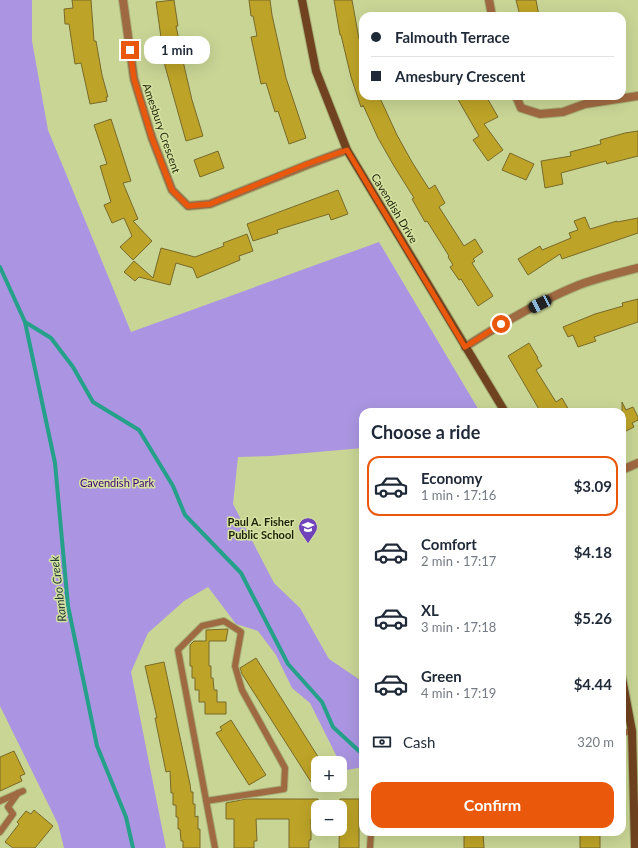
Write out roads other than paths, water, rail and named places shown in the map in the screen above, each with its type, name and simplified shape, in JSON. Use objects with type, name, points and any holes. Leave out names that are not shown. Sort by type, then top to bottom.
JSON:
[{"type":"street","name":"Amesbury Crescent","points":[[123,0],[134,79],[148,124],[172,190],[188,206],[210,204],[307,164],[347,150]]},
{"type":"street","name":"Cavendish Drive","points":[[302,0],[316,71],[347,150],[503,408]]},
{"type":"street","points":[[489,0],[491,12]]},
{"type":"street","points":[[626,98],[638,96]]},
{"type":"street","points":[[518,100],[521,108],[540,114],[563,112],[585,104],[612,100]]},
{"type":"street","points":[[465,347],[501,324],[578,285],[638,268]]},
{"type":"street","points":[[626,468],[638,463]]},
{"type":"street","points":[[626,699],[632,731],[635,848]]},
{"type":"lane","points":[[206,801],[284,789],[285,768],[242,690],[235,666],[241,632],[224,621],[202,626],[178,650],[206,801],[215,848]]},
{"type":"lane","points":[[626,732],[632,731]]},
{"type":"lane","points":[[0,801],[21,792],[8,807],[12,814],[1,830]]},
{"type":"lane","points":[[370,848],[371,836]]},
{"type":"waterway","name":"Rambo Creek","points":[[0,267],[25,322],[55,463],[68,606],[97,746],[126,817],[133,848]]},
{"type":"waterway","points":[[25,322],[51,338],[73,367],[93,402],[139,430],[173,486],[185,515],[241,573],[288,664],[322,702],[333,727],[359,751]]},
{"type":"place","name":"Paul A. Fisher Public School","points":[[308,544]]},
{"type":"park label","name":"Cavendish Park","points":[[117,482]]}]
